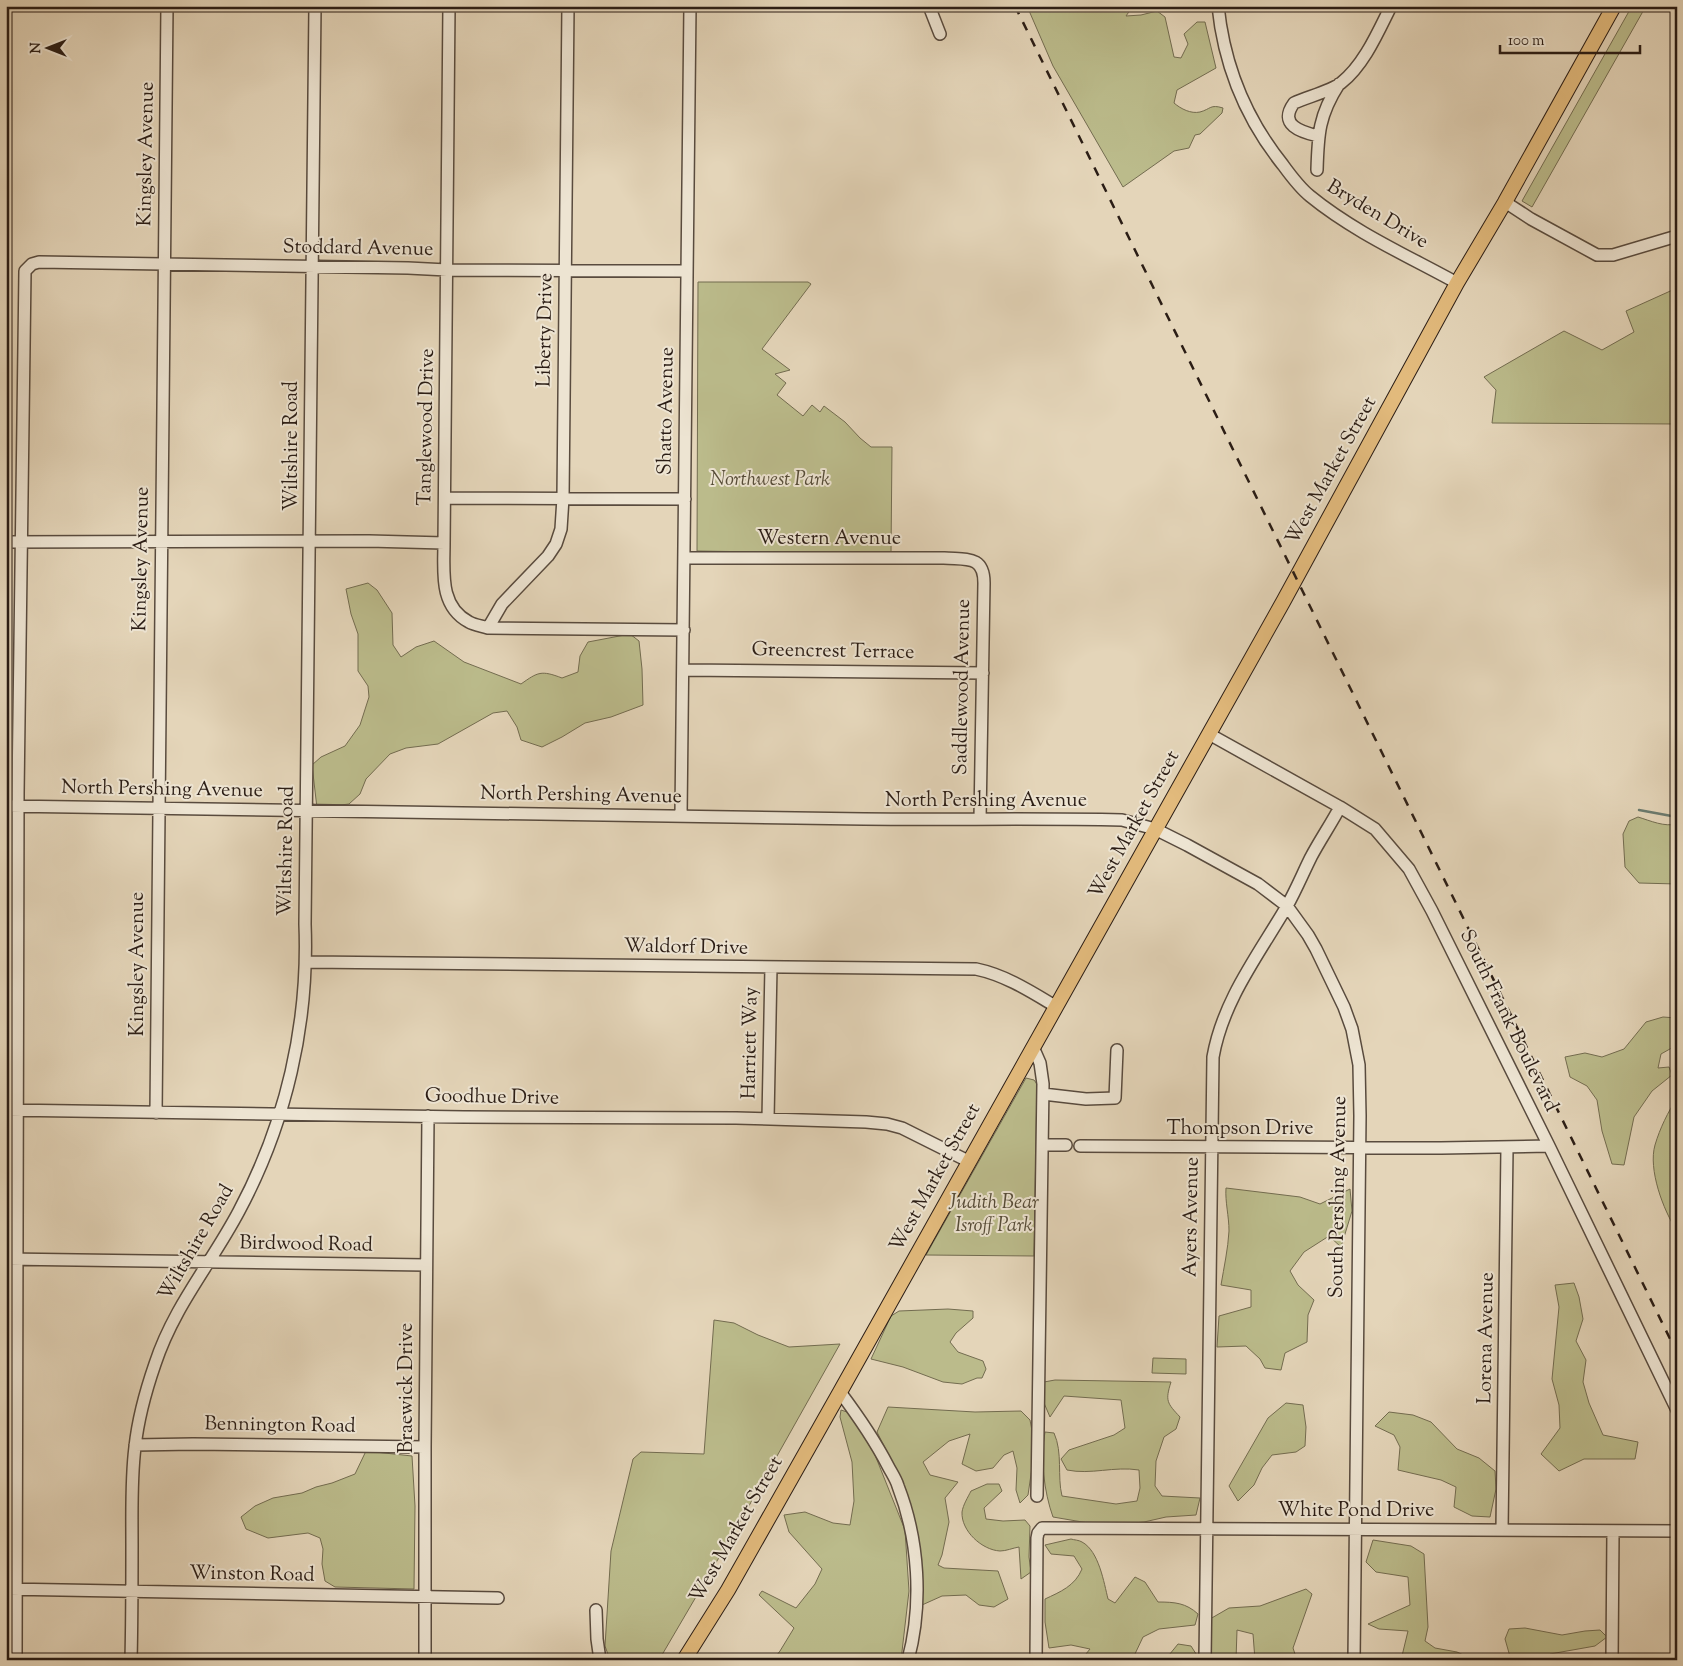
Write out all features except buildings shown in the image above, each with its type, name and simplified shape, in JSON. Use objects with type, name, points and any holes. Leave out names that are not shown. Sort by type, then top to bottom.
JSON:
[{"type":"main road","name":"West Market Street","points":[[684,1660],[728,1590],[840,1392],[1372,441],[1456,283],[1505,202],[1614,6]]},
{"type":"street","name":"Kingsley Avenue","points":[[156,1113],[160,542],[167,6]]},
{"type":"street","name":"Wiltshire Road","points":[[131,1660],[132,1490],[135,1445],[142,1410],[166,1334],[188,1292],[238,1212],[256,1177],[280,1114],[297,1047],[307,962],[305,924],[306,811],[316,6]]},
{"type":"street","name":"Tanglewood Drive","points":[[449,6],[444,586],[450,605],[456,613],[470,623],[488,628],[684,630]]},
{"type":"street","name":"Liberty Drive","points":[[488,628],[502,604],[548,556],[556,544],[561,529],[563,498],[568,6]]},
{"type":"street","name":"Shatto Avenue","points":[[681,816],[690,6]]},
{"type":"street","points":[[929,6],[940,34]]},
{"type":"street","name":"Bryden Drive","points":[[1218,6],[1220,27],[1229,63],[1252,121],[1292,177],[1308,195],[1333,214],[1456,283]]},
{"type":"street","points":[[1317,170],[1320,122],[1329,100],[1339,84],[1356,67],[1391,6]]},
{"type":"street","points":[[1318,136],[1299,131],[1290,122],[1288,112],[1294,103],[1339,84]]},
{"type":"street","points":[[1505,202],[1531,219],[1597,255],[1614,255],[1677,236]]},
{"type":"street","name":"Stoddard Avenue","points":[[22,543],[24,278],[25,271],[32,264],[39,262],[447,270],[687,271]]},
{"type":"street","points":[[445,498],[685,499]]},
{"type":"street","points":[[6,542],[444,543]]},
{"type":"street","points":[[16,1660],[12,1589],[12,807],[22,543]]},
{"type":"street","name":"Western Avenue","points":[[684,558],[973,560]]},
{"type":"street","name":"Saddlewood Avenue","points":[[973,560],[980,565],[984,577],[980,819]]},
{"type":"street","name":"Greencrest Terrace","points":[[682,670],[983,673]]},
{"type":"street","name":"South Frank Boulevard","points":[[1209,734],[1340,807],[1375,829],[1409,868],[1549,1146],[1677,1410]]},
{"type":"street","name":"North Pershing Avenue","points":[[12,807],[423,814],[1122,820],[1155,829]]},
{"type":"street","name":"Ayers Avenue","points":[[1204,1660],[1212,1071],[1216,1042],[1229,1006],[1250,965],[1287,906],[1312,855],[1340,807]]},
{"type":"street","name":"South Pershing Avenue","points":[[1155,829],[1248,877],[1287,906],[1316,949],[1344,1007],[1352,1029],[1359,1065],[1360,1147],[1354,1530],[1354,1660]]},
{"type":"street","name":"Waldorf Drive","points":[[307,962],[976,969],[990,972],[1014,982],[1055,1006]]},
{"type":"street","name":"Harriett Way","points":[[768,1119],[771,968]]},
{"type":"street","points":[[1033,1047],[1040,1062],[1043,1094],[1037,1496]]},
{"type":"street","points":[[1043,1094],[1086,1099],[1115,1098],[1117,1050]]},
{"type":"street","name":"Goodhue Drive","points":[[12,1110],[768,1119],[866,1122],[888,1124],[913,1133],[968,1162]]},
{"type":"street","name":"Braewick Drive","points":[[425,1660],[428,1116]]},
{"type":"street","points":[[1042,1145],[1066,1145]]},
{"type":"street","name":"Thompson Drive","points":[[1080,1146],[1507,1148],[1549,1146]]},
{"type":"street","name":"Lorena Avenue","points":[[1502,1530],[1507,1148]]},
{"type":"street","name":"Birdwood Road","points":[[11,1259],[426,1265]]},
{"type":"street","points":[[840,1392],[875,1442],[898,1485],[906,1512],[914,1556],[916,1599],[914,1628],[908,1660]]},
{"type":"street","name":"Bennington Road","points":[[135,1445],[425,1447]]},
{"type":"street","name":"White Pond Drive","points":[[1036,1660],[1037,1538],[1040,1530],[1046,1528],[1677,1531]]},
{"type":"street","points":[[1612,1660],[1613,1532]]},
{"type":"street","name":"Winston Road","points":[[12,1589],[498,1598]]},
{"type":"street","points":[[596,1610],[600,1660]]},
{"type":"green space","points":[[1027,6],[1133,6],[1126,16],[1157,11],[1165,17],[1174,57],[1181,58],[1188,44],[1184,34],[1197,22],[1205,22],[1216,68],[1177,90],[1174,103],[1190,112],[1200,112],[1213,107],[1219,107],[1223,108],[1222,113],[1200,134],[1195,135],[1189,148],[1174,151],[1123,187],[1053,66]]},
{"type":"green space","points":[[1632,6],[1646,6],[1532,207],[1522,201]]},
{"type":"green space","name":"Northwest Park","points":[[698,282],[808,282],[811,284],[762,349],[790,370],[775,374],[786,383],[777,395],[803,416],[812,405],[820,412],[824,406],[845,422],[871,447],[892,447],[891,554],[697,551]]},
{"type":"green space","points":[[1677,288],[1677,424],[1492,423],[1496,390],[1484,377],[1564,331],[1602,350],[1634,332],[1626,311]]},
{"type":"green space","points":[[368,583],[377,590],[392,613],[393,645],[401,657],[416,647],[434,641],[464,662],[521,684],[536,675],[544,673],[562,678],[578,672],[580,656],[588,642],[630,634],[639,641],[643,705],[611,717],[585,723],[542,747],[521,740],[517,727],[507,711],[493,713],[438,744],[406,748],[390,754],[366,779],[360,794],[349,804],[317,808],[312,765],[321,757],[345,746],[360,725],[369,697],[368,686],[358,671],[358,634],[351,614],[346,589]]},
{"type":"green space","points":[[1638,817],[1662,824],[1677,824],[1677,884],[1639,883],[1625,867],[1623,834],[1629,821]]},
{"type":"green space","points":[[1663,1017],[1677,1018],[1677,1045],[1661,1054],[1658,1068],[1669,1067],[1672,1075],[1652,1091],[1634,1117],[1624,1165],[1612,1164],[1602,1131],[1597,1100],[1587,1086],[1570,1077],[1565,1057],[1585,1053],[1602,1057],[1624,1049],[1646,1022]]},
{"type":"green space","name":"Judith Bear Isroff Park","points":[[1026,1078],[1034,1080],[1037,1084],[1034,1256],[926,1255]]},
{"type":"green space","points":[[1677,1098],[1677,1231],[1658,1189],[1653,1155],[1662,1126]]},
{"type":"green space","points":[[1226,1188],[1300,1197],[1320,1204],[1350,1189],[1352,1211],[1341,1247],[1329,1236],[1304,1252],[1290,1271],[1298,1285],[1314,1300],[1308,1315],[1307,1342],[1285,1353],[1281,1370],[1265,1368],[1260,1359],[1246,1346],[1217,1347],[1219,1316],[1251,1307],[1251,1290],[1221,1285],[1229,1231]]},
{"type":"green space","points":[[1574,1283],[1583,1319],[1576,1341],[1586,1360],[1583,1382],[1589,1403],[1603,1435],[1638,1442],[1635,1459],[1584,1459],[1559,1471],[1541,1454],[1560,1428],[1559,1405],[1552,1379],[1559,1307],[1555,1285]]},
{"type":"green space","points":[[948,1309],[973,1311],[973,1318],[956,1333],[950,1342],[958,1352],[983,1361],[986,1369],[982,1378],[962,1384],[943,1382],[903,1367],[871,1359],[891,1316],[899,1311]]},
{"type":"green space","points":[[714,1320],[734,1323],[789,1347],[840,1344],[741,1520],[659,1660],[610,1660],[605,1646],[611,1551],[633,1459],[641,1452],[704,1454]]},
{"type":"green space","points":[[1153,1358],[1186,1359],[1186,1374],[1152,1373]]},
{"type":"green space","points":[[1055,1380],[1171,1382],[1168,1401],[1180,1417],[1176,1429],[1164,1437],[1156,1461],[1155,1486],[1162,1496],[1200,1498],[1196,1515],[1166,1517],[1122,1524],[1094,1524],[1053,1517],[1047,1497],[1044,1475],[1043,1453],[1045,1432],[1054,1433],[1057,1441],[1062,1496],[1116,1504],[1137,1501],[1140,1488],[1139,1470],[1121,1469],[1085,1472],[1067,1470],[1061,1459],[1069,1450],[1114,1435],[1125,1428],[1121,1400],[1064,1396],[1050,1417],[1044,1403],[1044,1382]]},
{"type":"green space","points":[[1286,1403],[1303,1405],[1306,1427],[1305,1446],[1296,1452],[1272,1455],[1262,1468],[1254,1485],[1238,1501],[1229,1486],[1268,1418]]},
{"type":"green space","points":[[888,1407],[975,1412],[1021,1411],[1030,1420],[1035,1447],[1028,1495],[1020,1503],[1016,1490],[1017,1468],[1013,1451],[1004,1455],[993,1468],[976,1471],[962,1464],[970,1434],[949,1441],[923,1462],[930,1475],[958,1482],[945,1498],[949,1522],[938,1565],[944,1568],[998,1571],[1008,1599],[994,1607],[979,1605],[966,1595],[942,1596],[922,1605],[913,1524],[906,1490],[877,1432]]},
{"type":"green space","points":[[841,1410],[850,1413],[875,1455],[905,1530],[909,1591],[901,1660],[773,1660],[794,1628],[759,1595],[762,1591],[796,1608],[815,1584],[822,1569],[789,1532],[784,1515],[805,1512],[833,1523],[850,1525],[854,1501],[852,1462],[840,1417]]},
{"type":"green space","points":[[1389,1412],[1413,1415],[1431,1422],[1457,1449],[1479,1458],[1495,1471],[1496,1489],[1490,1517],[1472,1516],[1454,1507],[1456,1487],[1441,1480],[1398,1470],[1400,1447],[1394,1435],[1375,1426]]},
{"type":"green space","points":[[366,1451],[412,1456],[415,1506],[414,1589],[335,1587],[325,1581],[322,1564],[323,1549],[320,1538],[308,1533],[268,1538],[246,1529],[241,1517],[255,1506],[273,1498],[302,1493],[355,1474]]},
{"type":"green space","points":[[987,1484],[999,1484],[1002,1491],[984,1508],[986,1519],[1003,1521],[1025,1520],[1030,1526],[1029,1557],[1031,1572],[1021,1579],[1019,1547],[1002,1551],[993,1550],[974,1538],[965,1526],[962,1512],[967,1498],[971,1491]]},
{"type":"green space","points":[[1071,1539],[1082,1542],[1093,1552],[1100,1568],[1108,1599],[1115,1603],[1135,1577],[1145,1582],[1158,1602],[1180,1604],[1194,1610],[1198,1614],[1195,1625],[1159,1629],[1143,1637],[1134,1660],[1081,1660],[1090,1649],[1071,1645],[1049,1648],[1045,1622],[1045,1599],[1071,1584],[1082,1569],[1074,1556],[1051,1554],[1045,1545]]},
{"type":"green space","points":[[1373,1540],[1411,1546],[1424,1554],[1428,1627],[1425,1641],[1435,1648],[1457,1652],[1474,1660],[1401,1660],[1408,1631],[1379,1629],[1368,1624],[1410,1605],[1408,1577],[1376,1572],[1366,1562]]},
{"type":"green space","points":[[1306,1589],[1312,1594],[1293,1648],[1297,1660],[1255,1660],[1253,1634],[1237,1630],[1236,1660],[1211,1660],[1210,1619],[1229,1608],[1260,1606]]},
{"type":"green space","points":[[1525,1628],[1562,1635],[1600,1630],[1607,1637],[1595,1646],[1550,1654],[1549,1660],[1511,1660],[1505,1639],[1509,1629]]},
{"type":"green space","points":[[1178,1644],[1191,1646],[1198,1660],[1165,1660]]},
{"type":"waterway","points":[[1639,810],[1677,817]]},
{"type":"railway","points":[[1015,6],[1677,1353]]}]
